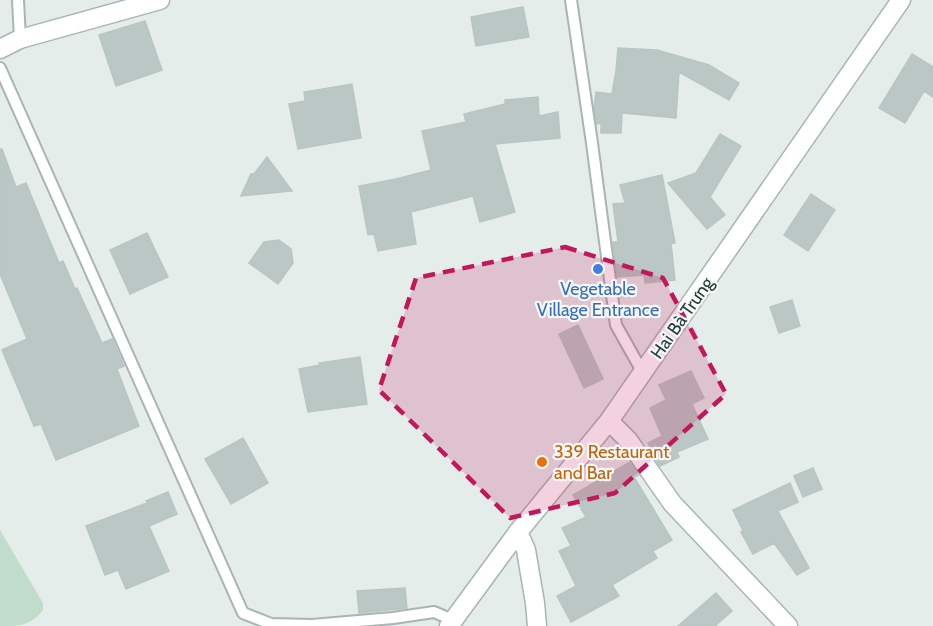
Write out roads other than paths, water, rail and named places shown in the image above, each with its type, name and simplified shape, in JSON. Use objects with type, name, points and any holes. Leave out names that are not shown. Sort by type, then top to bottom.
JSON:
[{"type":"street","points":[[0,49],[20,39],[160,0]]},
{"type":"street","name":"Hai Bà Trưng","points":[[451,623],[518,532],[609,421],[901,0]]},
{"type":"street","points":[[609,421],[628,440],[672,503],[788,626]]},
{"type":"street","points":[[518,532],[526,550],[537,626]]},
{"type":"lane","points":[[18,0],[20,39]]},
{"type":"lane","points":[[571,0],[616,325],[643,373]]},
{"type":"lane","points":[[0,68],[243,613],[271,624],[312,625],[434,612],[451,623]]},
{"type":"place","name":"Vegetable Village Entrance","points":[[598,269]]},
{"type":"place","name":"339 Restaurant and Bar","points":[[542,462]]}]
